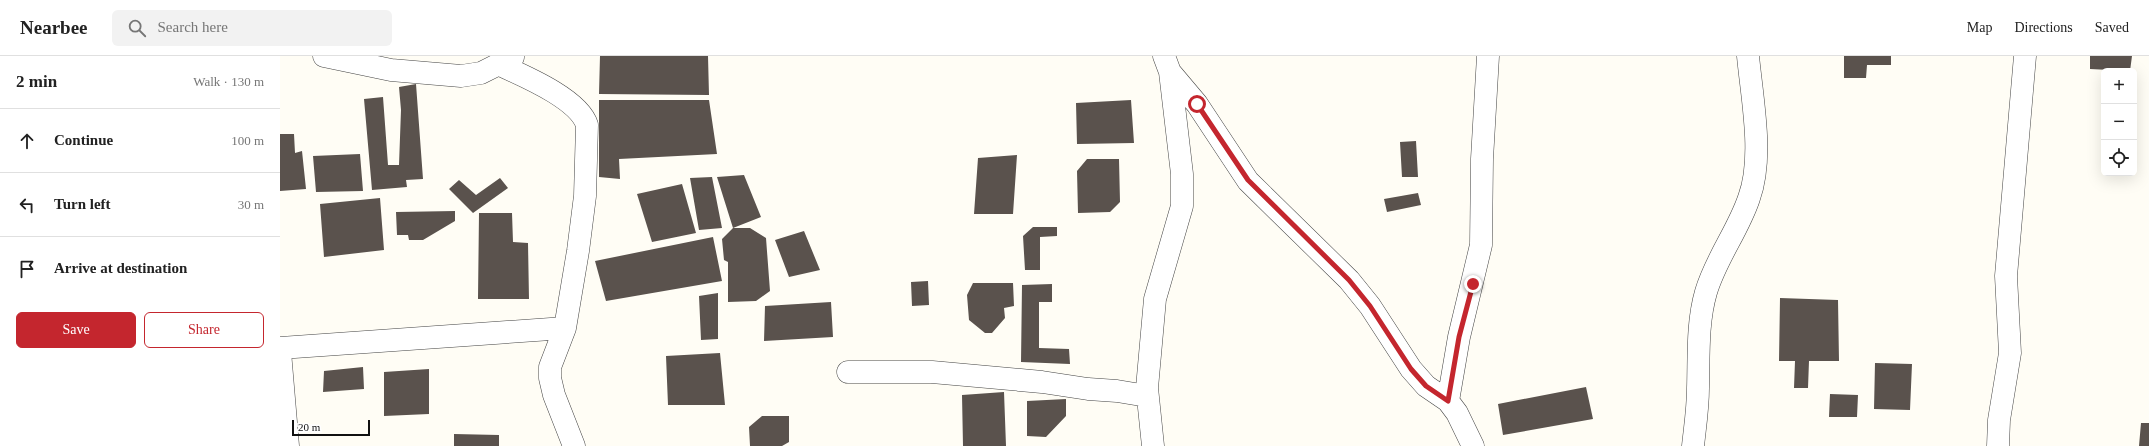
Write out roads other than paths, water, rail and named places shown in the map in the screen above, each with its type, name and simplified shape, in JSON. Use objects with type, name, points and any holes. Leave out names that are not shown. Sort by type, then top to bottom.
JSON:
[{"type":"street","points":[[324,56],[391,70],[461,76],[481,73],[507,60],[544,85],[580,112],[585,118],[587,125],[585,196],[565,328],[554,352],[550,367],[550,378],[554,395],[574,446]]},
{"type":"street","points":[[1448,401],[1459,337],[1481,245],[1482,159],[1488,56]]},
{"type":"street","points":[[1693,446],[1698,390],[1698,336],[1706,292],[1721,255],[1741,219],[1750,196],[1754,166],[1756,126],[1748,56]]},
{"type":"street","points":[[1998,446],[1999,420],[2010,353],[2006,276],[2025,56]]},
{"type":"street","points":[[1167,64],[1197,104],[1248,180],[1349,280],[1370,306],[1411,369],[1426,386],[1448,401],[1457,413],[1472,446]]},
{"type":"street","points":[[1153,446],[1147,396],[1155,299],[1182,206],[1182,174],[1167,64]]},
{"type":"street","points":[[280,348],[565,328]]},
{"type":"street","points":[[280,352],[288,446]]},
{"type":"street","points":[[848,372],[932,372],[1042,382],[1088,390],[1117,391],[1147,396]]}]
